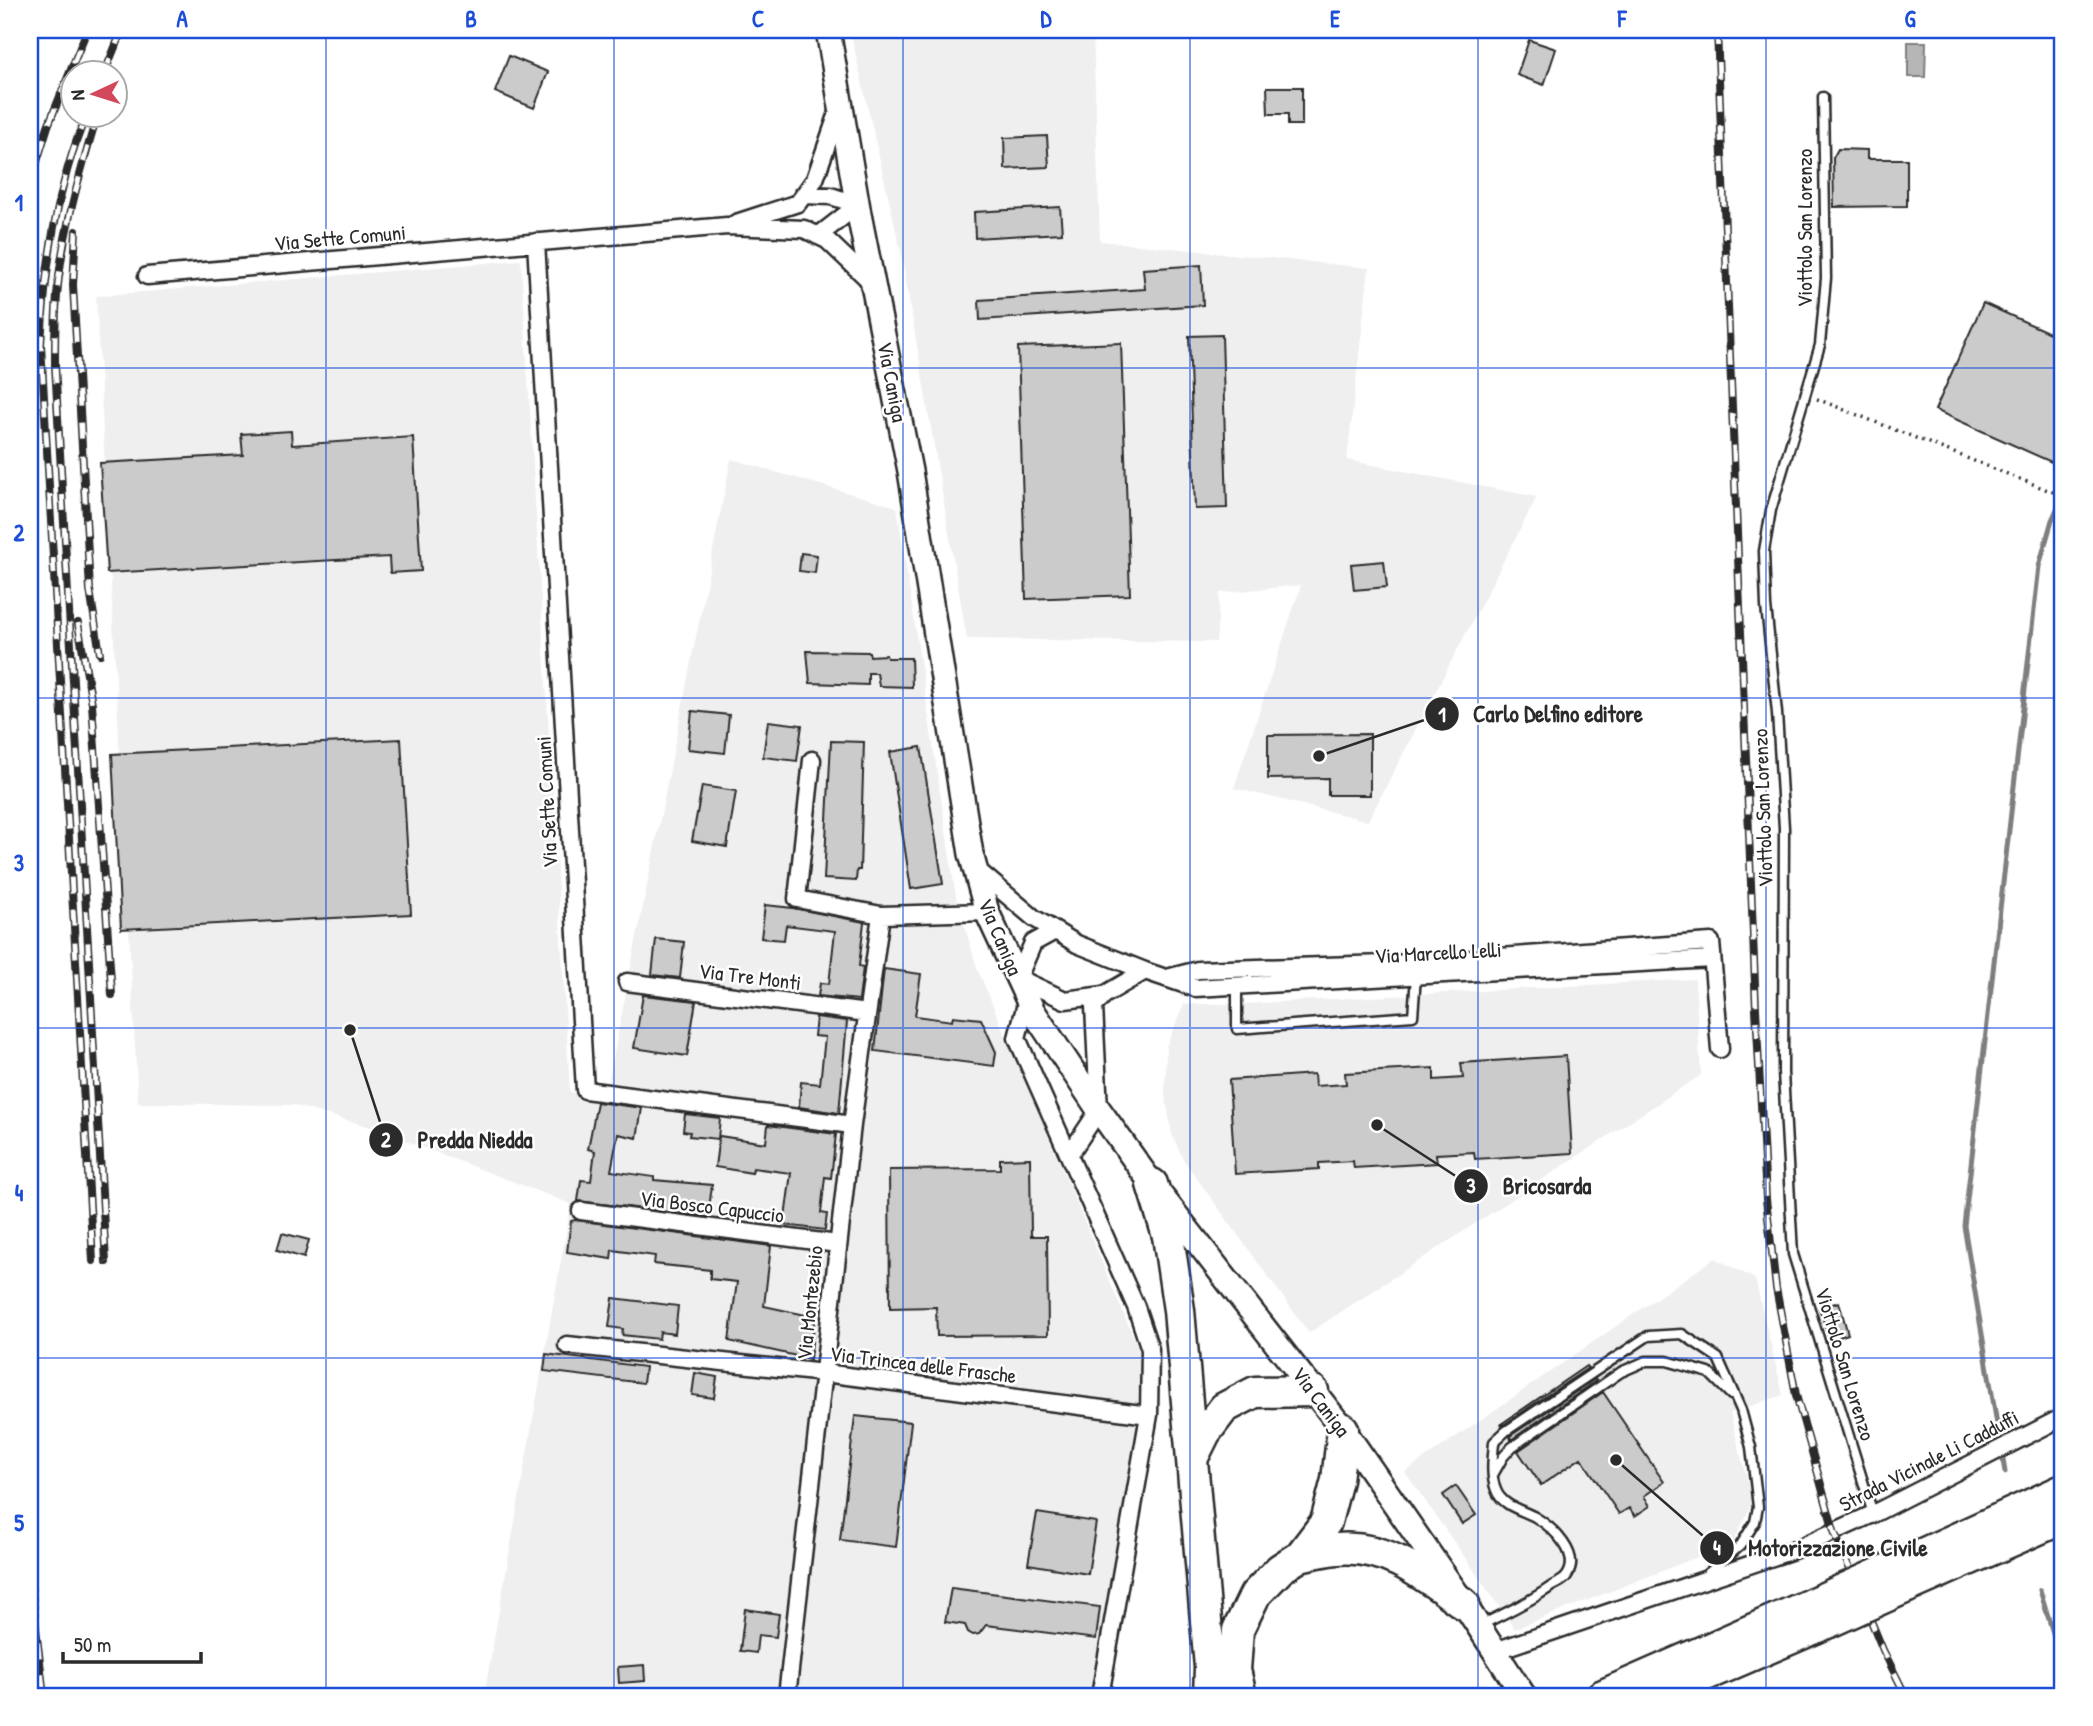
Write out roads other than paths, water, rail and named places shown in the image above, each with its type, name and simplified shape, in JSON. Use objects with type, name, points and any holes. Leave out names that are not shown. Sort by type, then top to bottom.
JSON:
[{"type":"highway","points":[[1152,1184],[1168,1236],[1179,1310],[1210,1667],[1209,1696]]},
{"type":"highway","points":[[1193,1457],[1205,1433],[1224,1408],[1255,1392],[1313,1391]]},
{"type":"highway","points":[[1241,1696],[1234,1670],[1238,1630],[1255,1595],[1280,1569],[1300,1556],[1326,1522],[1338,1480],[1343,1429]]},
{"type":"highway","points":[[1657,1696],[1820,1613],[1901,1576],[2063,1490]]},
{"type":"highway","points":[[1901,1576],[2063,1518]]},
{"type":"highway","points":[[1300,1556],[1339,1548],[1374,1550],[1411,1566],[1471,1616]]},
{"type":"highway","points":[[1601,1696],[1820,1613]]},
{"type":"street","name":"Via Caniga","points":[[828,30],[872,283],[912,485],[975,868],[987,912],[1033,1012],[1099,1110],[1152,1184],[1343,1429],[1524,1696]]},
{"type":"street","points":[[803,195],[815,179],[841,105]]},
{"type":"street","points":[[803,195],[831,196],[858,205]]},
{"type":"street","name":"Via Sette Comuni","points":[[727,226],[798,203],[803,195]]},
{"type":"street","points":[[818,236],[858,205]]},
{"type":"street","name":"Via Sette Comuni","points":[[147,276],[727,226],[804,229],[827,240],[872,283]]},
{"type":"street","name":"Via Sette Comuni","points":[[536,242],[585,1090],[852,1125]]},
{"type":"street","points":[[813,760],[797,899],[881,915],[987,912]]},
{"type":"street","name":"Via Marcello Lelli","points":[[975,868],[1034,918],[1077,944],[1167,978],[1198,970],[1237,976],[1712,960],[1711,942],[1416,969]]},
{"type":"street","name":"Via Montezebio","points":[[787,1696],[852,1125],[881,915]]},
{"type":"street","points":[[1055,931],[1033,943],[1018,978],[1065,1000],[1104,995]]},
{"type":"street","points":[[1712,960],[1720,1049]]},
{"type":"street","points":[[1069,1155],[1099,1110],[1094,1006],[1104,995],[1145,971]]},
{"type":"street","name":"Via Tre Monti","points":[[626,982],[867,1013]]},
{"type":"street","points":[[1027,1000],[1017,1038],[1136,1307],[1150,1349],[1149,1415],[1100,1696]]},
{"type":"street","name":"Via Bosco Capuccio","points":[[581,1211],[838,1244]]},
{"type":"street","name":"Via Trincea delle Frasche","points":[[566,1345],[824,1373],[1149,1415]]},
{"type":"street","name":"Strada Vicinale Li Cadduffi","points":[[1494,1651],[1796,1549],[1873,1514],[2063,1417]]},
{"type":"lane","name":"Viottolo San Lorenzo","points":[[1823,97],[1826,278],[1819,345],[1771,510],[1764,551],[1784,828],[1783,1072],[1793,1254],[1873,1514]]},
{"type":"lane","points":[[1237,976],[1237,1029],[1413,1016],[1416,969]]},
{"type":"lane","points":[[1471,1616],[1548,1590],[1566,1577],[1570,1565],[1569,1554],[1561,1537],[1549,1524],[1506,1503],[1496,1491],[1492,1466],[1494,1442],[1506,1431],[1648,1336],[1682,1334],[1718,1358],[1741,1410],[1753,1459],[1758,1507],[1755,1522],[1740,1546],[1698,1582]]},
{"type":"lane","points":[[1494,1476],[1494,1470],[1512,1447],[1621,1372],[1646,1361],[1667,1362],[1709,1373],[1730,1393],[1741,1410]]},
{"type":"waterway","points":[[2005,1472],[1964,1226],[2039,566],[2052,520],[2063,496]]},
{"type":"waterway","points":[[2040,1590],[2063,1666]]},
{"type":"railway","points":[[30,184],[48,126],[87,30]]},
{"type":"railway","points":[[110,60],[122,30]]},
{"type":"railway","points":[[1717,30],[1756,1009],[1766,1199],[1776,1288],[1796,1395],[1834,1531],[1883,1650],[1906,1696]]},
{"type":"railway","points":[[81,130],[67,171],[54,228],[41,345],[93,1261]]},
{"type":"railway","points":[[93,130],[65,237],[56,311],[55,365],[106,1262]]},
{"type":"railway","points":[[76,231],[73,285],[90,590],[100,654]]},
{"type":"railway","points":[[78,623],[92,704],[112,995]]},
{"type":"railway","points":[[30,1578],[44,1696]]},
{"type":"place","name":"Carlo Delfino editore","points":[[1319,756]]},
{"type":"place","name":"Predda Niedda","points":[[350,1030]]},
{"type":"place","name":"Bricosarda","points":[[1377,1125]]},
{"type":"place","name":"Motorizzazione Civile","points":[[1616,1460]]}]
